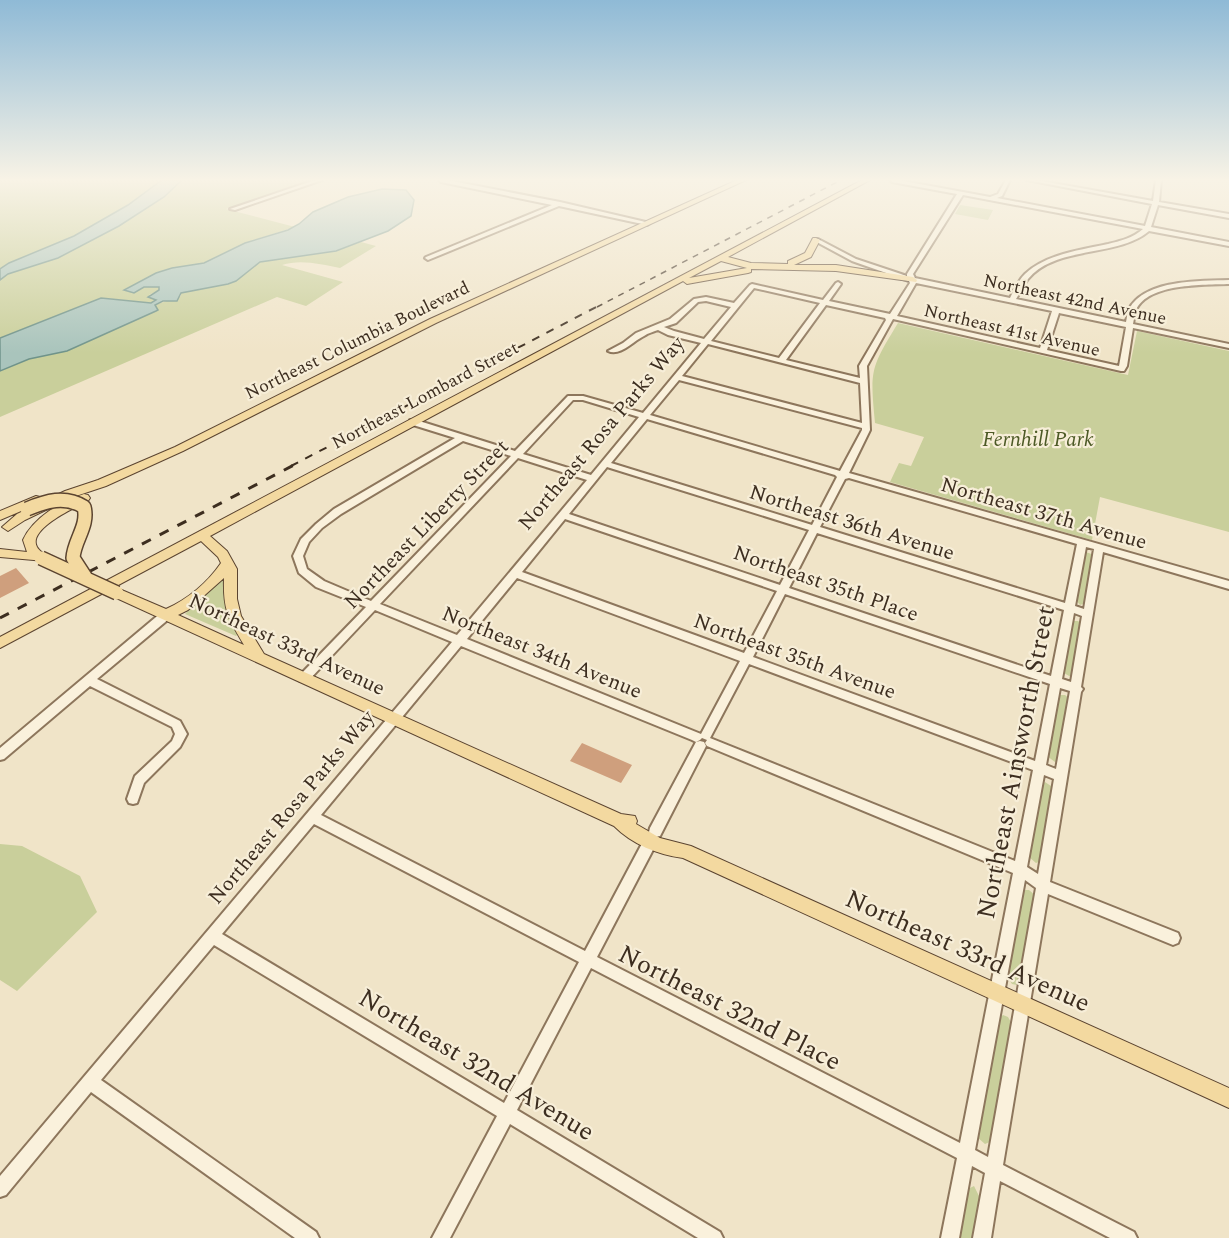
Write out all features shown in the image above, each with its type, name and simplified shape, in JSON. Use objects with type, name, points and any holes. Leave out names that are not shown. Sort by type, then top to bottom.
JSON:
[{"type":"main road","name":"Northeast Columbia Boulevard","points":[[2,524],[25,523],[75,499],[88,489],[179,449],[431,322],[615,238]]},
{"type":"main road","name":"Northeast Lombard Street","points":[[0,643],[758,238]]},
{"type":"main road","points":[[667,286],[733,271],[774,267],[804,258],[810,253],[816,240]]},
{"type":"main road","points":[[720,258],[746,266],[847,269],[913,280]]},
{"type":"main road","points":[[2,524],[47,496],[102,483]]},
{"type":"main road","name":"Northeast 33rd Avenue","points":[[102,483],[79,501],[38,526],[29,537],[33,552],[41,558],[117,593],[620,821],[627,829],[653,836],[674,850],[685,851],[1229,1098]]},
{"type":"main road","points":[[2,524],[49,501],[66,500],[81,505],[85,510],[86,519],[73,554],[75,563],[86,578]]},
{"type":"main road","points":[[201,535],[223,554],[231,569],[230,599],[234,616],[259,657]]},
{"type":"main road","points":[[5,553],[41,558]]},
{"type":"main road","points":[[166,615],[183,607],[216,580],[227,564]]},
{"type":"street","points":[[428,258],[477,238]]},
{"type":"street","points":[[441,1238],[864,436],[866,427],[862,381],[865,362],[913,280],[910,274],[933,238]]},
{"type":"street","points":[[1012,301],[1027,276],[1043,264],[1071,253],[1134,238]]},
{"type":"street","points":[[1197,238],[1229,244]]},
{"type":"street","name":"Northeast 42nd Avenue","points":[[816,240],[860,262],[913,280],[1229,346]]},
{"type":"street","points":[[1130,326],[1132,310],[1137,303],[1162,289],[1180,285],[1229,282]]},
{"type":"street","points":[[781,360],[838,284]]},
{"type":"street","name":"Northeast 41st Avenue","points":[[752,286],[1121,369],[1130,326]]},
{"type":"street","name":"Northeast Rosa Parks Way","points":[[0,1189],[459,641],[752,286]]},
{"type":"street","points":[[612,351],[626,345],[639,335],[676,318],[696,300],[706,299],[736,306]]},
{"type":"street","points":[[1043,352],[1056,310]]},
{"type":"street","points":[[658,327],[671,333],[862,381]]},
{"type":"street","points":[[677,377],[866,427]]},
{"type":"street","name":"Northeast 37th Avenue","points":[[575,396],[1229,585]]},
{"type":"street","name":"Northeast Liberty Street","points":[[304,678],[575,396]]},
{"type":"street","points":[[413,422],[593,479]]},
{"type":"street","name":"Northeast 34th Avenue","points":[[461,438],[327,518],[309,534],[302,546],[299,560],[306,576],[373,606],[1021,870],[1042,885],[1173,938]]},
{"type":"street","name":"Northeast 36th Avenue","points":[[606,464],[1088,614]]},
{"type":"street","name":"Northeast 35th Place","points":[[563,515],[1077,688]]},
{"type":"street","name":"Northeast Ainsworth Street","points":[[950,1238],[1082,543]]},
{"type":"street","name":"Northeast Ainsworth Street","points":[[982,1238],[1099,548]]},
{"type":"street","name":"Northeast 35th Avenue","points":[[515,573],[1062,776]]},
{"type":"street","points":[[0,755],[166,615]]},
{"type":"street","points":[[88,680],[176,724],[181,734],[176,744],[139,780],[133,799]]},
{"type":"street","points":[[0,745],[20,738]]},
{"type":"street","name":"Northeast 32nd Place","points":[[312,817],[1128,1238]]},
{"type":"street","name":"Northeast 32nd Avenue","points":[[212,936],[714,1238]]},
{"type":"street","points":[[90,1082],[310,1238]]},
{"type":"green space","points":[[0,238],[70,238],[9,263],[0,269]]},
{"type":"green space","points":[[97,238],[261,238],[204,263],[156,273],[125,290],[147,286],[159,287],[159,290],[149,295],[156,300],[151,303],[101,298],[0,338],[0,280],[8,274],[58,258]]},
{"type":"green space","points":[[361,242],[376,246],[340,268],[303,262],[282,265],[343,282],[306,306],[277,297],[0,417],[0,371],[29,359],[67,351],[156,311],[155,305],[181,296],[181,293],[236,281],[260,262],[336,251]]},
{"type":"green space","name":"Fernhill Park","points":[[898,323],[1128,375],[1137,331],[1229,351],[1229,532],[1100,497],[1092,540],[890,482],[899,463],[911,466],[924,437],[875,423],[874,370]]},
{"type":"green space","points":[[1086,552],[1094,555],[1086,603],[1080,605],[1076,600]]},
{"type":"green space","points":[[225,571],[238,634],[236,636],[185,614]]},
{"type":"green space","points":[[1071,621],[1078,621],[1083,625],[1074,675],[1071,677],[1062,672]]},
{"type":"green space","points":[[1058,695],[1065,695],[1070,699],[1055,762],[1047,756]]},
{"type":"green space","points":[[1045,782],[1054,788],[1042,861],[1036,863],[1029,857],[1042,786]]},
{"type":"green space","points":[[0,844],[22,846],[80,876],[97,912],[17,991],[0,980]]},
{"type":"green space","points":[[1022,890],[1029,890],[1036,896],[1020,982],[1017,985],[1012,984],[1006,975]]},
{"type":"green space","points":[[1003,1015],[1008,1017],[1013,1026],[992,1141],[985,1144],[977,1137],[998,1019]]},
{"type":"green space","points":[[974,1186],[981,1200],[974,1238],[956,1238],[966,1190]]},
{"type":"water","points":[[70,238],[97,238],[58,258],[8,274],[0,280],[0,269]]},
{"type":"water","points":[[262,238],[370,238],[336,251],[260,262],[236,281],[181,293],[177,301],[163,301],[155,305],[158,310],[67,351],[29,359],[0,371],[0,338],[101,298],[151,303],[156,300],[148,297],[159,290],[159,287],[144,287],[134,293],[124,290],[156,273],[204,263],[245,243]]},
{"type":"building","points":[[16,568],[29,583],[0,598],[0,576]]},
{"type":"building","points":[[582,743],[632,765],[621,783],[570,761]]},
{"type":"railway","points":[[597,307],[730,238]]},
{"type":"railway","points":[[291,466],[600,305]]},
{"type":"railway","points":[[0,618],[294,465]]}]
